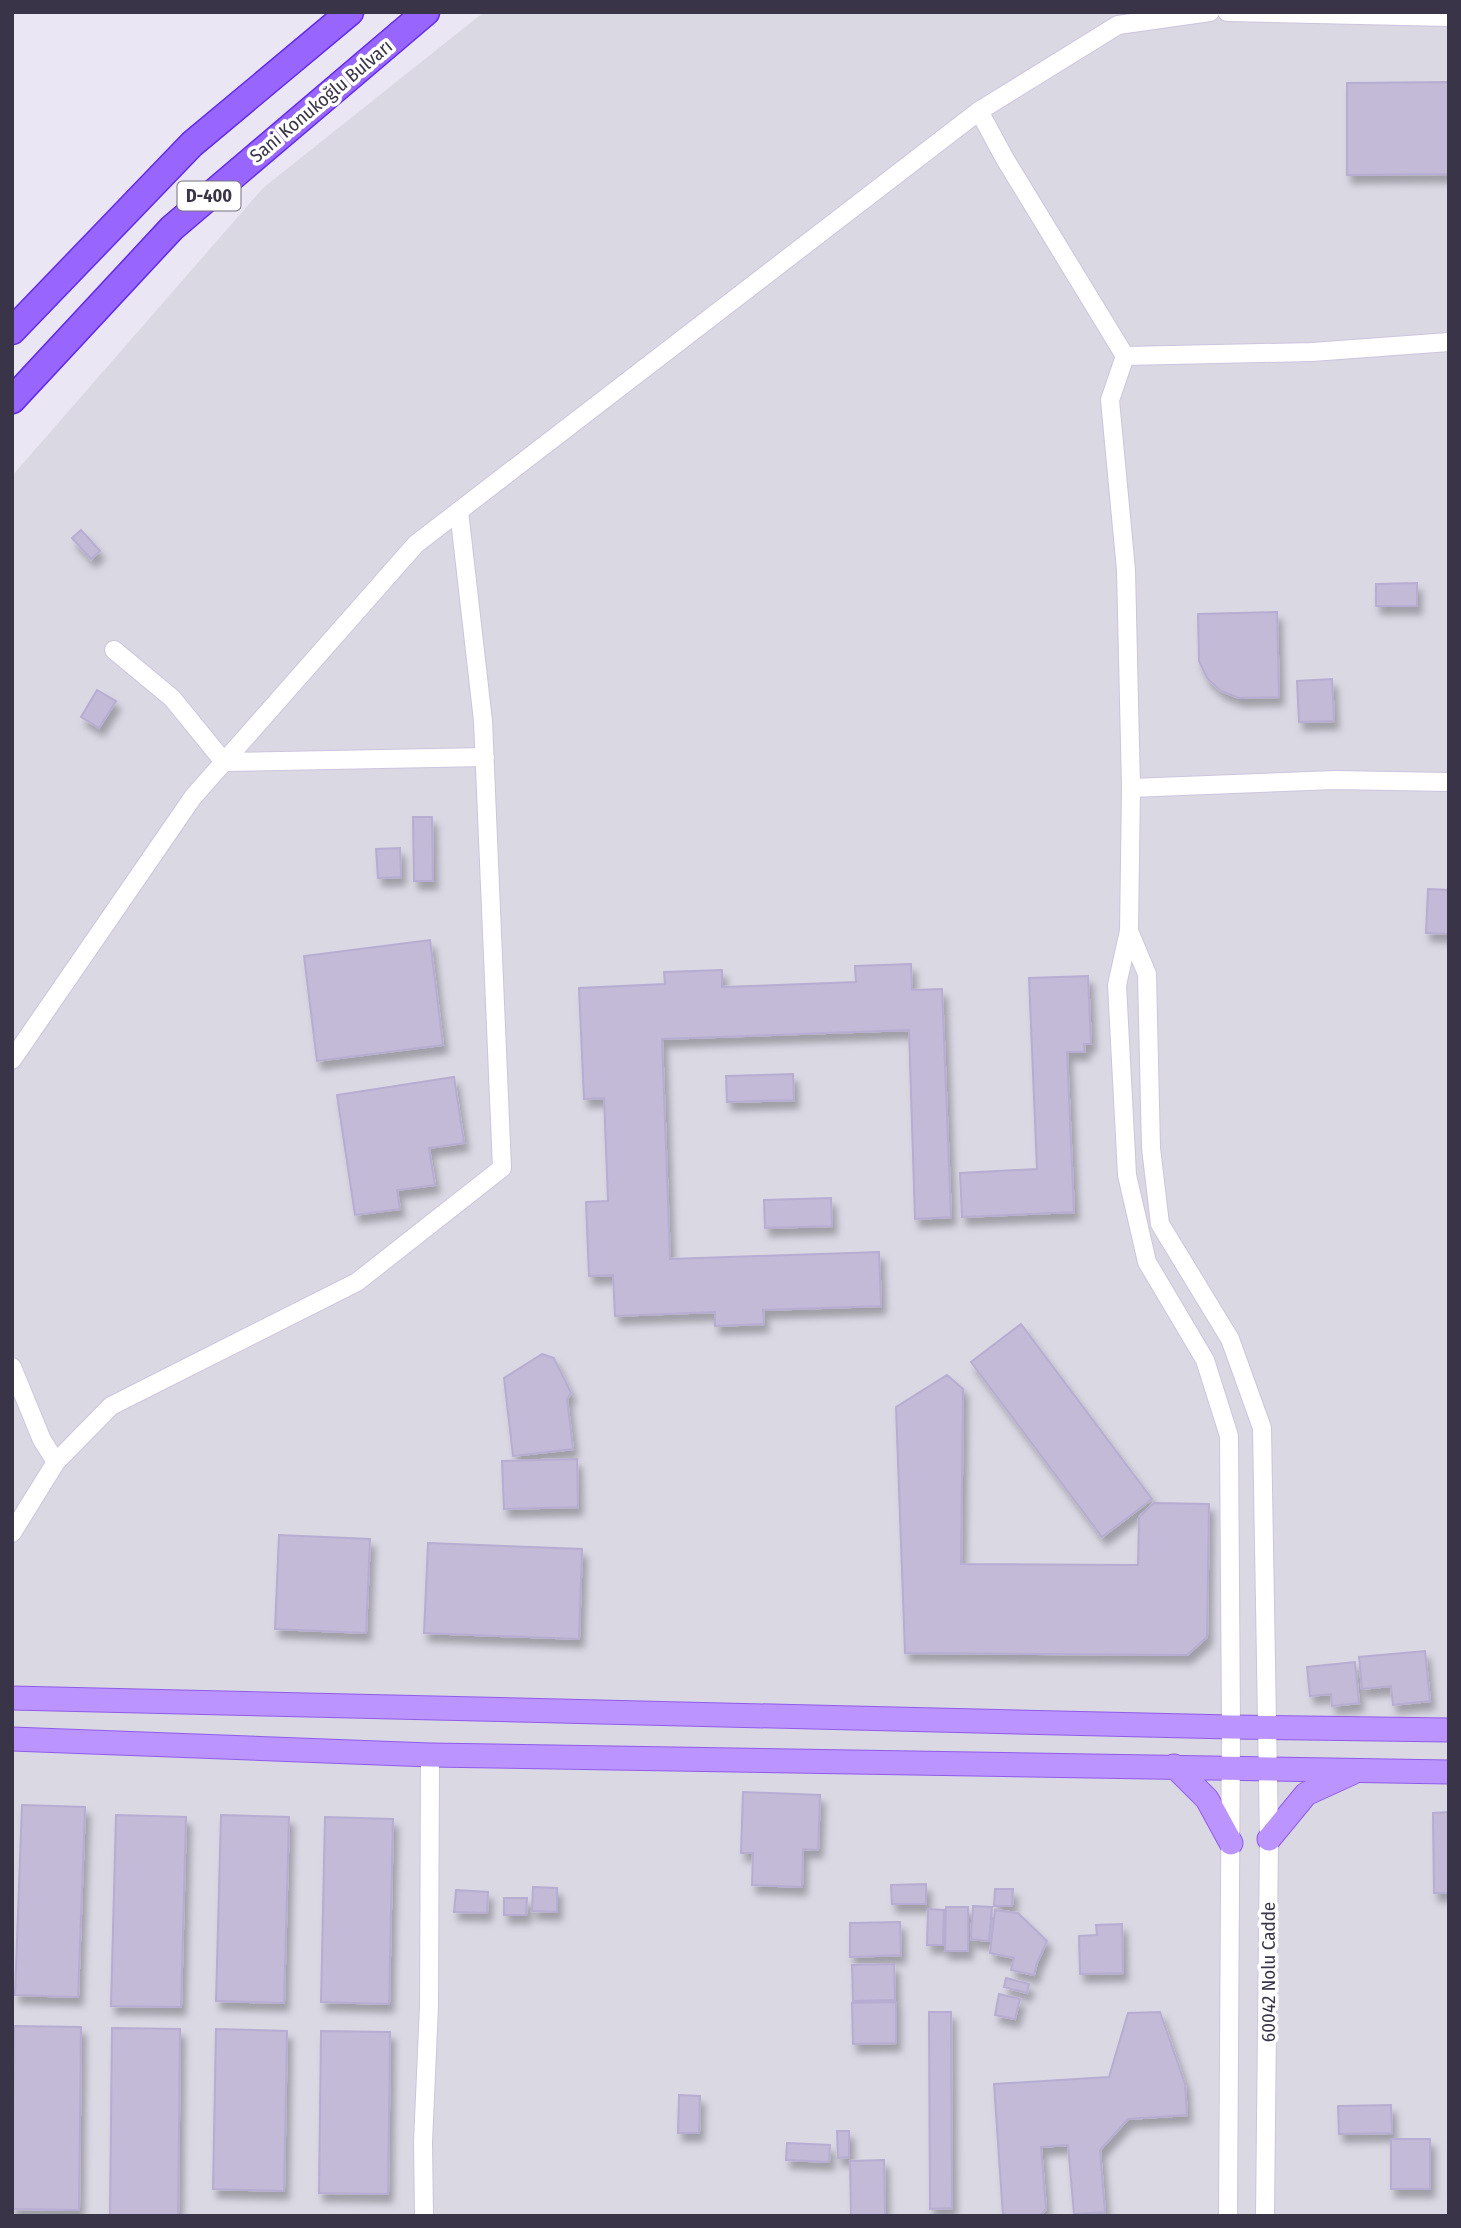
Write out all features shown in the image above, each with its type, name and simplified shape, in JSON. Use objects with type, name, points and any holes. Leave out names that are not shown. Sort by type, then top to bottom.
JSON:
[{"type":"highway","name":"D-400","points":[[12,331],[192,144],[350,12]]},
{"type":"highway","name":"Sani Konukoğlu Bulvarı","points":[[12,400],[172,228],[426,12]]},
{"type":"main road","points":[[12,1698],[1449,1730]]},
{"type":"main road","points":[[12,1739],[430,1755],[1449,1772]]},
{"type":"main road","points":[[1174,1766],[1207,1799],[1231,1843]]},
{"type":"main road","points":[[1269,1839],[1306,1794],[1359,1770]]},
{"type":"street","points":[[12,1060],[193,797],[416,544],[979,111],[1118,25],[1210,12]]},
{"type":"street","points":[[1227,12],[1449,17]]},
{"type":"street","points":[[979,111],[1005,159],[1125,356]]},
{"type":"street","points":[[1125,356],[1312,352],[1449,342]]},
{"type":"street","points":[[1125,356],[1110,400],[1126,570],[1131,788],[1129,932],[1117,985],[1127,1175],[1147,1262],[1205,1360],[1229,1436],[1231,1843],[1228,2216]]},
{"type":"street","points":[[12,1533],[55,1462],[111,1406],[358,1282],[502,1168],[485,757],[459,511]]},
{"type":"street","points":[[114,650],[172,698],[224,762]]},
{"type":"street","points":[[224,762],[485,757]]},
{"type":"street","points":[[1131,788],[1335,780],[1449,782]]},
{"type":"street","name":"60042 Nolu Cadde","points":[[1129,932],[1147,974],[1151,1147],[1160,1224],[1230,1339],[1262,1428],[1265,1728],[1269,1839],[1265,2216]]},
{"type":"street","points":[[12,1367],[55,1462]]},
{"type":"street","points":[[424,2216],[423,2142],[429,2006],[430,1755]]},
{"type":"shaded area","points":[[484,12],[1449,12],[1449,2216],[12,2216],[12,476],[263,188]]},
{"type":"building","points":[[1449,82],[1449,174],[1347,175],[1347,83]]},
{"type":"building","points":[[81,530],[100,551],[91,559],[72,538]]},
{"type":"building","points":[[1417,583],[1417,606],[1376,606],[1376,584]]},
{"type":"building","points":[[1277,612],[1279,697],[1239,698],[1221,691],[1207,678],[1199,661],[1198,614]]},
{"type":"building","points":[[1332,679],[1334,721],[1299,722],[1297,681]]},
{"type":"building","points":[[97,690],[116,701],[99,728],[81,717]]},
{"type":"building","points":[[413,817],[432,817],[433,881],[414,881]]},
{"type":"building","points":[[400,848],[401,877],[378,878],[376,849]]},
{"type":"building","points":[[1428,889],[1449,890],[1449,934],[1426,933]]},
{"type":"building","points":[[430,940],[443,1045],[317,1061],[304,956]]},
{"type":"building","points":[[911,964],[912,990],[942,989],[951,1217],[915,1219],[909,1030],[662,1039],[670,1259],[879,1252],[881,1306],[763,1310],[764,1324],[715,1326],[715,1312],[615,1316],[613,1275],[589,1276],[586,1202],[608,1201],[604,1098],[584,1099],[579,988],[665,984],[664,972],[722,970],[722,987],[856,982],[855,966]]},
{"type":"building","points":[[1088,976],[1091,1044],[1084,1044],[1085,1052],[1067,1052],[1074,1212],[962,1217],[960,1173],[1037,1169],[1029,978]]},
{"type":"building","points":[[793,1074],[794,1100],[727,1102],[726,1076]]},
{"type":"building","points":[[454,1077],[464,1143],[429,1148],[435,1185],[397,1190],[400,1209],[355,1215],[337,1095]]},
{"type":"building","points":[[831,1198],[832,1226],[765,1228],[764,1200]]},
{"type":"building","points":[[1021,1324],[1152,1499],[1102,1537],[971,1362]]},
{"type":"building","points":[[542,1354],[554,1358],[571,1393],[567,1399],[573,1449],[513,1456],[504,1378]]},
{"type":"building","points":[[947,1375],[963,1389],[961,1564],[1138,1565],[1139,1517],[1154,1503],[1209,1504],[1207,1637],[1187,1655],[905,1653],[896,1407]]},
{"type":"building","points":[[577,1459],[578,1507],[504,1509],[502,1461]]},
{"type":"building","points":[[279,1535],[370,1539],[366,1633],[275,1629]]},
{"type":"building","points":[[428,1543],[582,1549],[579,1639],[424,1633]]},
{"type":"building","points":[[1425,1651],[1430,1701],[1393,1705],[1391,1686],[1362,1689],[1359,1657]]},
{"type":"building","points":[[1355,1662],[1359,1703],[1332,1706],[1331,1694],[1310,1696],[1307,1667]]},
{"type":"building","points":[[743,1792],[820,1795],[818,1850],[803,1849],[802,1887],[752,1885],[753,1853],[741,1853]]},
{"type":"building","points":[[22,1805],[85,1807],[78,1997],[15,1995]]},
{"type":"building","points":[[1449,1812],[1449,1893],[1434,1893],[1433,1813]]},
{"type":"building","points":[[116,1815],[186,1817],[181,2007],[111,2006]]},
{"type":"building","points":[[221,1815],[289,1817],[284,2003],[216,2001]]},
{"type":"building","points":[[325,1817],[393,1819],[389,2004],[321,2002]]},
{"type":"building","points":[[926,1884],[926,1904],[892,1904],[891,1885]]},
{"type":"building","points":[[533,1887],[557,1888],[557,1912],[532,1911]]},
{"type":"building","points":[[995,1889],[1013,1889],[1012,1906],[994,1906]]},
{"type":"building","points":[[456,1890],[488,1892],[487,1913],[454,1912]]},
{"type":"building","points":[[504,1898],[527,1898],[526,1915],[504,1915]]},
{"type":"building","points":[[973,1906],[992,1907],[989,1941],[971,1939]]},
{"type":"building","points":[[946,1907],[968,1907],[968,1951],[945,1951]]},
{"type":"building","points":[[928,1909],[944,1910],[943,1945],[927,1945]]},
{"type":"building","points":[[995,1910],[1018,1913],[1047,1941],[1034,1975],[1011,1970],[1014,1958],[990,1953]]},
{"type":"building","points":[[900,1922],[901,1955],[850,1957],[850,1923]]},
{"type":"building","points":[[1122,1924],[1123,1973],[1080,1974],[1079,1936],[1097,1935],[1096,1925]]},
{"type":"building","points":[[894,1964],[895,2000],[853,2001],[852,1965]]},
{"type":"building","points":[[1006,1978],[1029,1984],[1027,1993],[1004,1987]]},
{"type":"building","points":[[999,1994],[1020,1999],[1015,2019],[995,2015]]},
{"type":"building","points":[[896,2002],[896,2043],[853,2044],[852,2003]]},
{"type":"building","points":[[929,2012],[951,2012],[952,2208],[930,2209]]},
{"type":"building","points":[[1160,2012],[1185,2084],[1187,2115],[1128,2119],[1100,2150],[1105,2212],[1074,2214],[1068,2145],[1041,2147],[1046,2209],[1040,2216],[1003,2216],[994,2084],[1109,2077],[1128,2013]]},
{"type":"building","points":[[14,2026],[81,2027],[79,2210],[12,2209]]},
{"type":"building","points":[[112,2028],[180,2029],[178,2215],[110,2215]]},
{"type":"building","points":[[216,2029],[287,2031],[284,2191],[213,2189]]},
{"type":"building","points":[[321,2031],[390,2032],[388,2194],[319,2193]]},
{"type":"building","points":[[679,2095],[700,2096],[699,2133],[678,2133]]},
{"type":"building","points":[[1391,2105],[1392,2133],[1339,2134],[1338,2106]]},
{"type":"building","points":[[837,2131],[849,2131],[849,2157],[838,2158]]},
{"type":"building","points":[[1391,2139],[1430,2139],[1430,2189],[1391,2189]]},
{"type":"building","points":[[787,2143],[830,2145],[829,2162],[786,2160]]},
{"type":"building","points":[[884,2160],[885,2216],[851,2216],[850,2161]]}]
